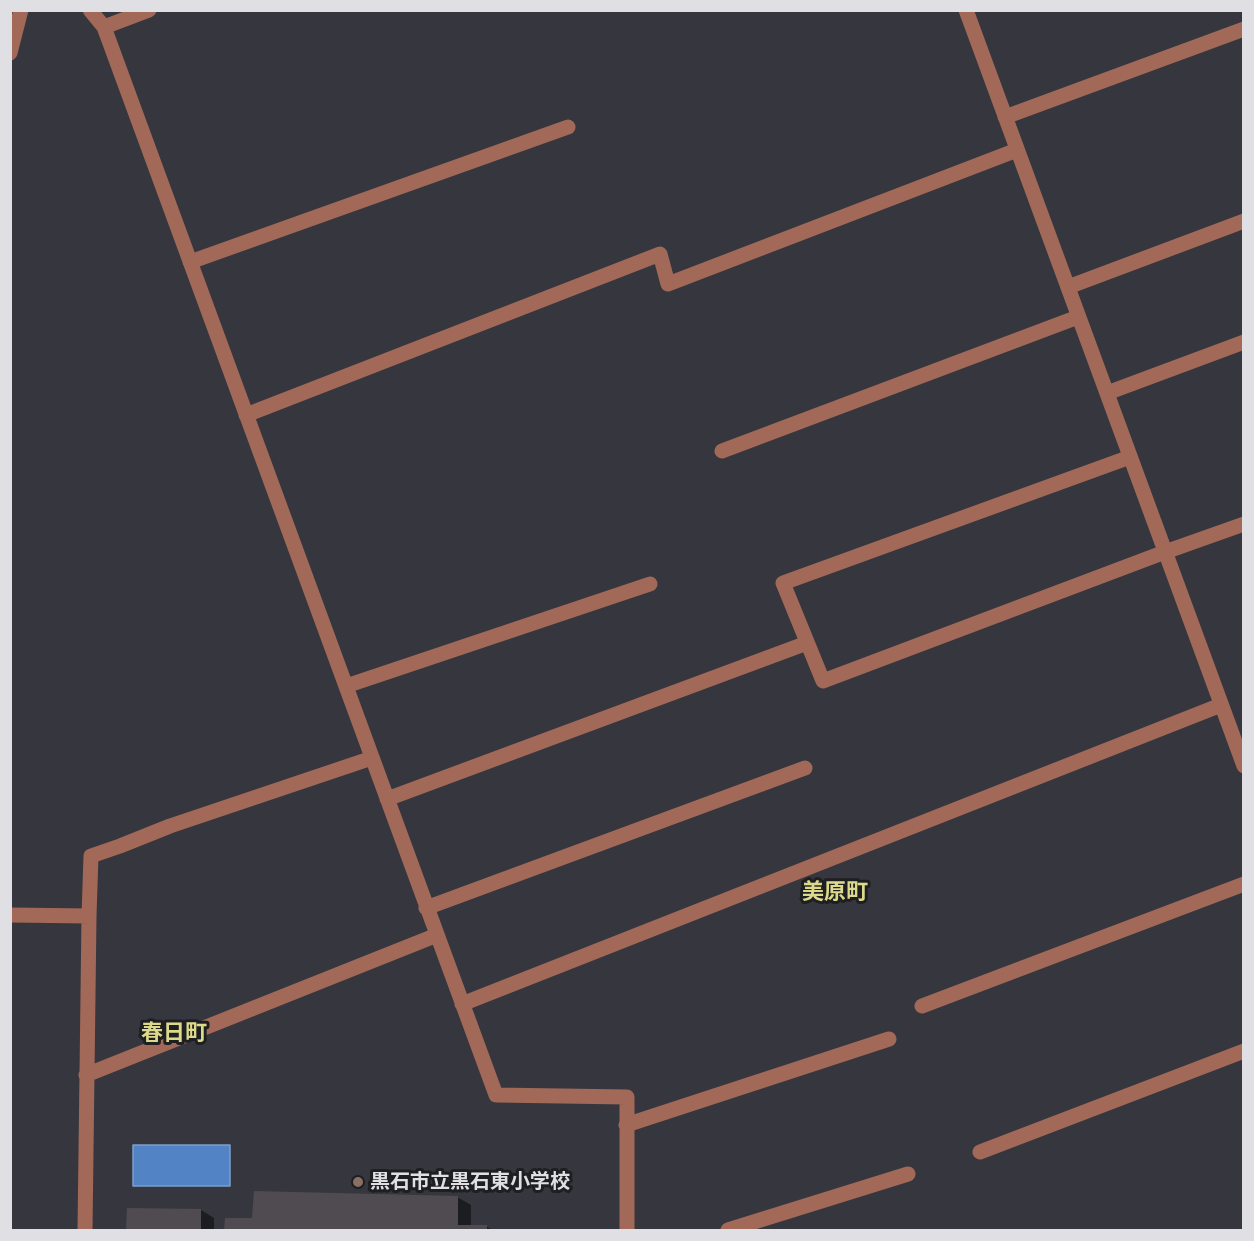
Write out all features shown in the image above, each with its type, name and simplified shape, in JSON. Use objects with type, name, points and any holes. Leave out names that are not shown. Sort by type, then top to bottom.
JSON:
[{"type":"street","points":[[10,53],[21,10]]},
{"type":"street","points":[[90,10],[104,27],[496,1095],[627,1097],[627,1230]]},
{"type":"street","points":[[104,27],[149,10]]},
{"type":"street","points":[[966,10],[1244,766]]},
{"type":"street","points":[[1005,117],[1244,29]]},
{"type":"street","points":[[190,262],[568,128]]},
{"type":"street","points":[[246,415],[660,254],[668,284],[1017,150]]},
{"type":"street","points":[[1068,287],[1244,221]]},
{"type":"street","points":[[722,451],[1078,317]]},
{"type":"street","points":[[1107,393],[1244,342]]},
{"type":"street","points":[[1130,457],[783,583],[823,681],[1244,524]]},
{"type":"street","points":[[345,686],[650,584]]},
{"type":"street","points":[[387,799],[807,643]]},
{"type":"street","points":[[462,1004],[1221,705]]},
{"type":"street","points":[[85,1230],[91,856],[170,826],[372,758]]},
{"type":"street","points":[[426,908],[805,768]]},
{"type":"street","points":[[922,1006],[1244,884]]},
{"type":"street","points":[[10,915],[89,916]]},
{"type":"street","points":[[86,1075],[436,935]]},
{"type":"street","points":[[626,1125],[889,1039]]},
{"type":"street","points":[[980,1152],[1244,1051]]},
{"type":"street","points":[[728,1230],[908,1174]]},
{"type":"water","points":[[133,1145],[230,1145],[230,1186],[133,1186]]},
{"type":"building","points":[[254,1191],[458,1196],[458,1225],[487,1225],[487,1230],[224,1230],[225,1218],[252,1218]]},
{"type":"building","points":[[127,1208],[201,1209],[201,1230],[126,1230]]},
{"type":"place","name":"黒石市立黒石東小学校","points":[[358,1182]]},
{"type":"district","name":"美原町","points":[[835,893]]},
{"type":"district","name":"春日町","points":[[174,1034]]}]
